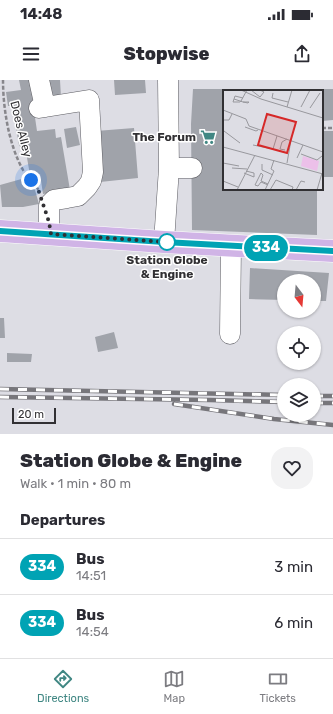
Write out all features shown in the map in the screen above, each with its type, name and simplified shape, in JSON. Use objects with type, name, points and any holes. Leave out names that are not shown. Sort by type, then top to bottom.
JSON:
[{"type":"main road","points":[[0,231],[333,251]]},
{"type":"lane","points":[[39,80],[42,107],[89,100],[93,172],[91,181],[78,196],[54,200],[49,205],[51,234]]},
{"type":"lane","points":[[164,242],[169,168],[168,80]]},
{"type":"lane","points":[[169,168],[192,168]]},
{"type":"lane","points":[[0,225],[0,231]]},
{"type":"lane","points":[[230,334],[231,246]]},
{"type":"path","name":"Does Alley","points":[[3,80],[6,116],[15,152],[24,171],[38,189],[40,196]]},
{"type":"building","points":[[19,80],[35,80],[39,103],[33,104],[37,131],[55,129],[56,138],[61,137],[70,190],[43,194],[40,174],[30,175],[26,152],[23,151],[19,145],[12,106],[8,106],[6,92],[21,90]]},
{"type":"building","points":[[45,80],[60,80],[61,97],[47,99]]},
{"type":"building","points":[[114,80],[145,80],[146,93],[115,95]]},
{"type":"building","points":[[193,89],[333,89],[333,120],[323,121],[323,90],[223,90],[223,190],[317,190],[317,235],[192,230],[191,124]]},
{"type":"building","points":[[76,127],[80,145],[67,148],[64,129]]},
{"type":"building","points":[[134,128],[138,178],[100,182],[96,131]]},
{"type":"building","points":[[323,131],[333,131],[333,177],[323,177]]},
{"type":"building","points":[[25,178],[35,190],[39,204],[23,207],[2,207],[0,185]]},
{"type":"building","points":[[250,268],[329,273],[326,301],[321,301],[321,274],[277,274],[277,300],[249,299]]},
{"type":"building","points":[[0,318],[4,318],[5,338],[0,338]]},
{"type":"building","points":[[114,332],[118,348],[98,352],[95,337]]},
{"type":"building","points":[[7,353],[32,354],[31,362],[7,362]]},
{"type":"railway","points":[[0,389],[277,395]]},
{"type":"railway","points":[[321,396],[333,396]]},
{"type":"railway","points":[[0,397],[277,402]]},
{"type":"railway","points":[[321,403],[333,403]]},
{"type":"railway","points":[[174,404],[274,419],[333,425]]},
{"type":"bus line","name":"334","points":[[0,231],[333,251]]},
{"type":"place","name":"The Forum","points":[[208,137]]},
{"type":"place","name":"Station Globe & Engine","points":[[167,242]]},
{"type":"route","points":[[31,180],[38,189],[49,222],[51,234],[167,242]]}]
